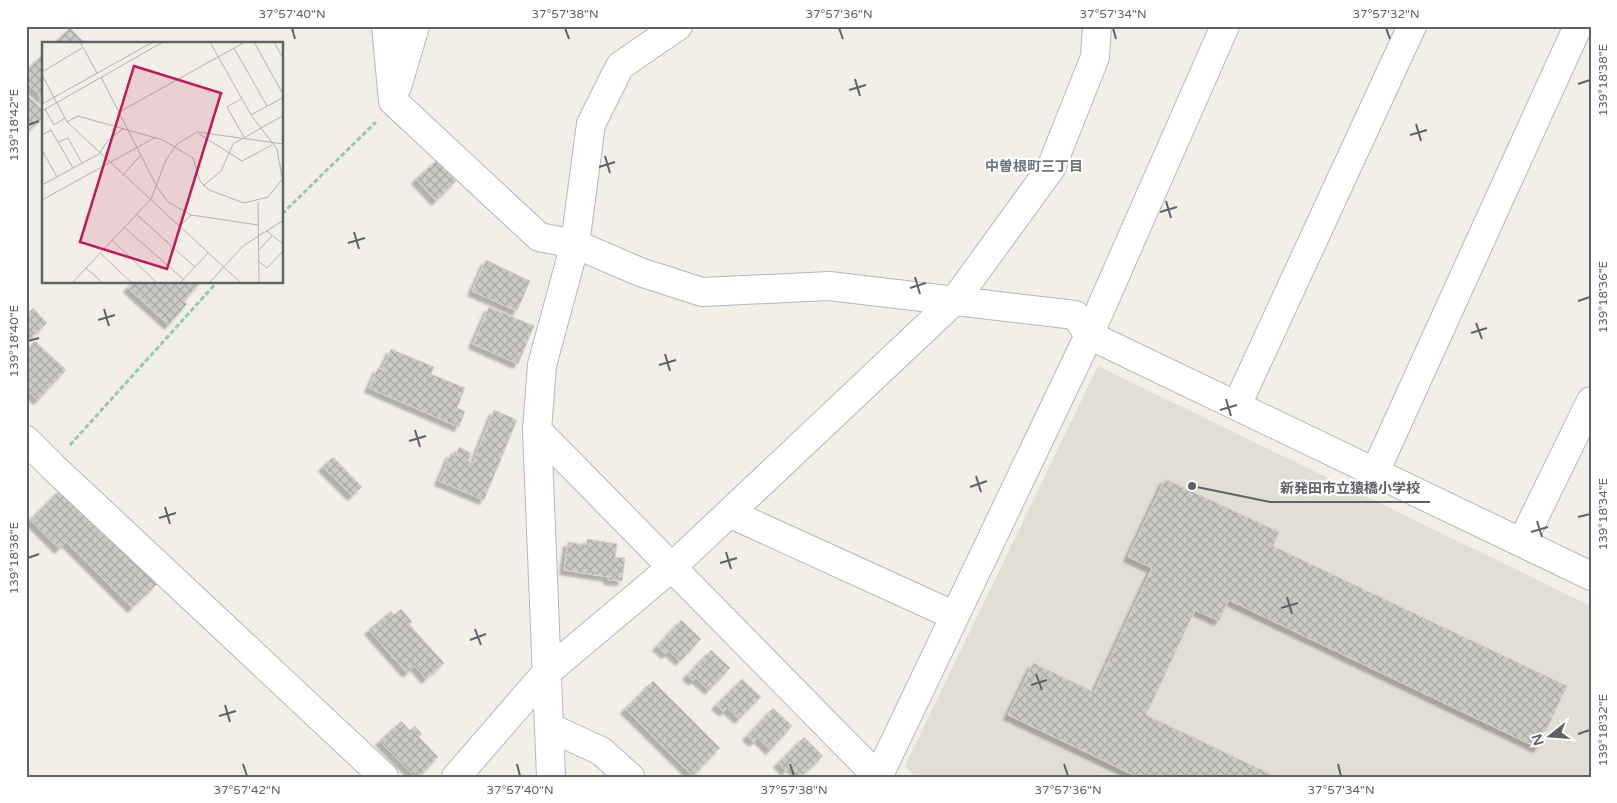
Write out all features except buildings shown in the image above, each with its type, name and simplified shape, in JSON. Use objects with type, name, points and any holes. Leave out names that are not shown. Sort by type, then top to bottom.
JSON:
[{"type":"street","points":[[386,26],[393,100],[539,237],[575,244],[640,272],[702,292],[829,286],[1075,315],[1089,335],[1591,576]]},
{"type":"street","points":[[393,100],[415,26]]},
{"type":"street","points":[[551,777],[537,430],[542,365],[575,244],[590,124],[620,66],[678,26]]},
{"type":"street","points":[[456,777],[547,672],[672,567],[955,300],[1051,168],[1095,57],[1097,26]]},
{"type":"street","points":[[537,430],[878,777],[1089,335],[1225,26]]},
{"type":"street","points":[[1237,405],[1412,26]]},
{"type":"street","points":[[1375,472],[1578,26]]},
{"type":"street","points":[[1522,542],[1591,401]]},
{"type":"street","points":[[26,440],[384,777]]},
{"type":"street","points":[[729,513],[955,616]]},
{"type":"street","points":[[549,727],[601,750],[630,777]]},
{"type":"path","points":[[284,212],[378,120],[393,100]]},
{"type":"path","points":[[52,466],[215,284]]},
{"type":"shaded area","points":[[1098,366],[1591,606],[1591,777],[916,777],[905,766]]},
{"type":"place","name":"新発田市立猿橋小学校","points":[[1192,486]]},
{"type":"district","name":"中曽根町三丁目","points":[[1034,166]]}]
